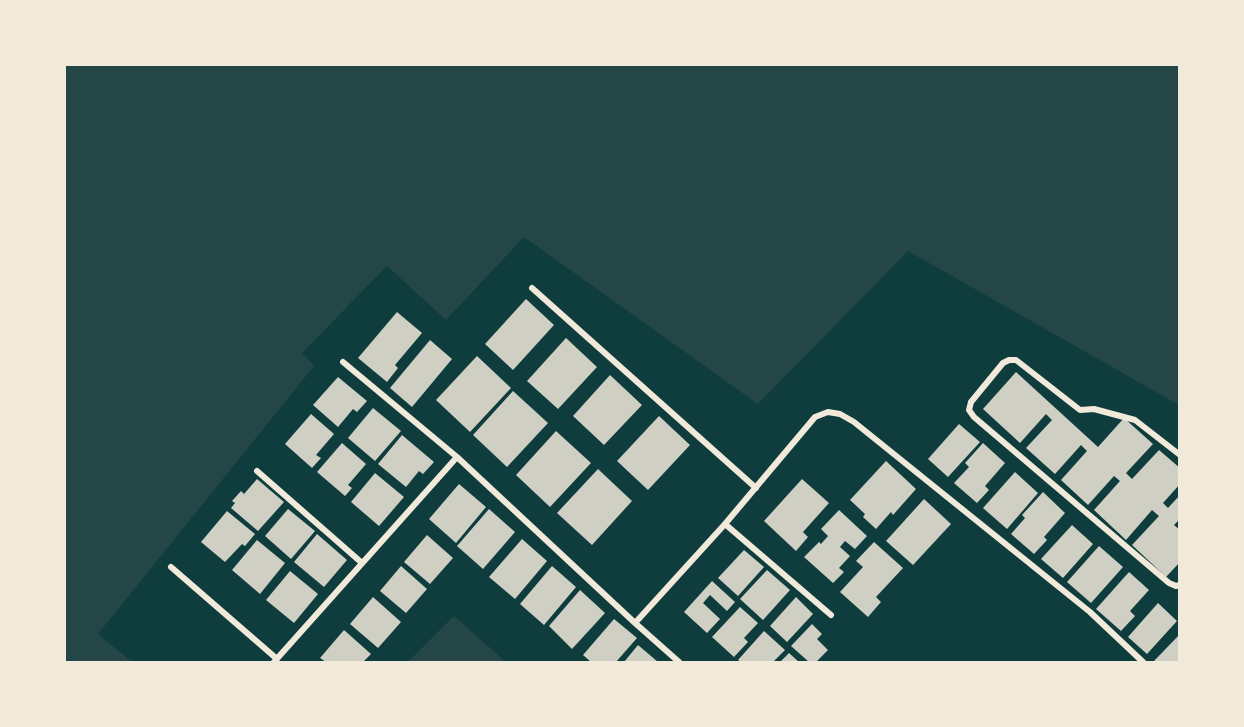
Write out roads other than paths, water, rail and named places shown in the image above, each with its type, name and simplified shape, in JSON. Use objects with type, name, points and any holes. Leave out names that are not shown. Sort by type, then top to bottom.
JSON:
[{"type":"street","points":[[532,288],[756,488]]},
{"type":"street","points":[[1179,455],[1136,420],[1094,409],[1080,410],[1016,360],[1003,363],[971,402],[969,410],[974,417],[1169,583],[1179,585]]},
{"type":"street","points":[[343,362],[457,457],[679,663]]},
{"type":"street","points":[[635,623],[726,524],[815,417],[828,411],[840,414],[854,422],[1090,612],[1143,663]]},
{"type":"street","points":[[171,567],[275,661],[457,457]]},
{"type":"street","points":[[257,471],[362,563]]},
{"type":"street","points":[[726,524],[831,615]]}]
